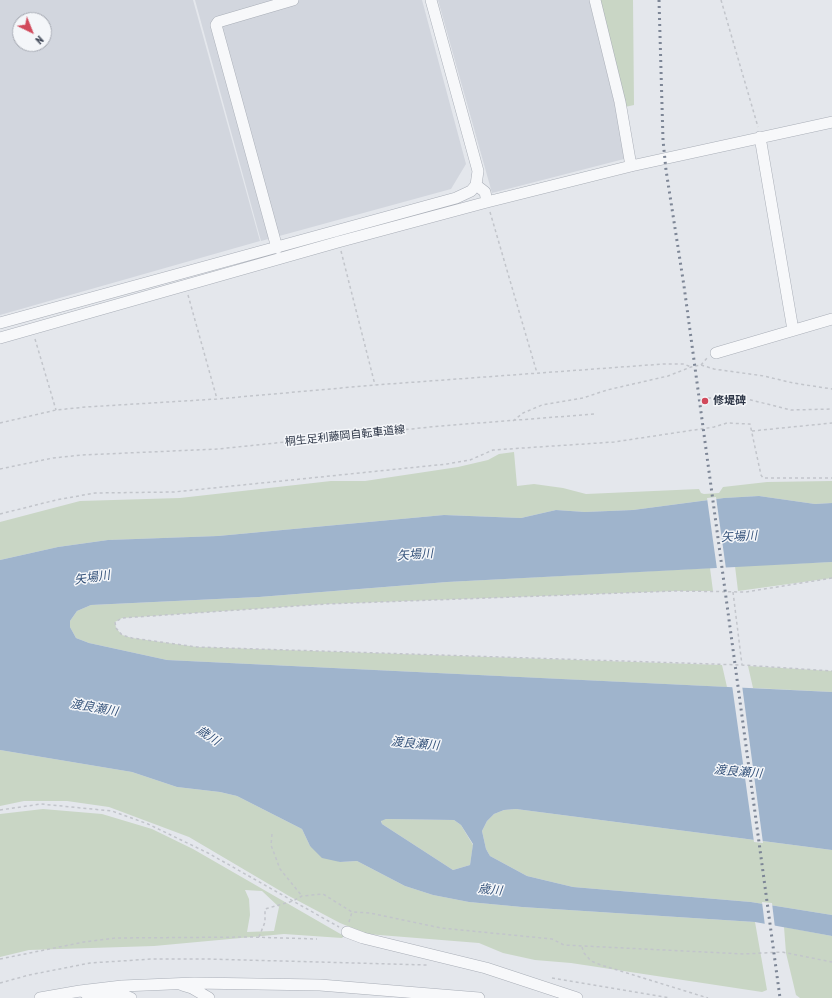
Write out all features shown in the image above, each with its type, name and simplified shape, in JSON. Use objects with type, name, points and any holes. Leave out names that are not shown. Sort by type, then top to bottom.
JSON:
[{"type":"street","points":[[277,248],[216,25],[218,22],[293,0]]},
{"type":"street","points":[[0,323],[456,198],[471,190],[476,185],[478,171],[431,0]]},
{"type":"street","points":[[596,0],[620,102],[631,166]]},
{"type":"street","points":[[0,338],[338,242],[488,202],[631,166],[832,122]]},
{"type":"street","points":[[760,137],[793,330]]},
{"type":"street","points":[[476,185],[485,192],[488,202]]},
{"type":"street","points":[[716,353],[832,319]]},
{"type":"street","points":[[347,932],[363,938],[486,968],[577,998]]},
{"type":"street","points":[[174,983],[192,988],[209,998]]},
{"type":"street","points":[[40,998],[122,986],[174,983],[320,985],[479,998]]},
{"type":"street","points":[[80,991],[90,996],[126,996],[131,998]]},
{"type":"path","points":[[721,0],[760,137]]},
{"type":"path","points":[[488,202],[537,373]]},
{"type":"path","points":[[338,242],[375,385]]},
{"type":"path","points":[[186,286],[217,399]]},
{"type":"path","points":[[33,329],[56,410]]},
{"type":"path","points":[[0,423],[56,410],[663,364],[684,364],[691,367],[701,365],[714,369],[764,376],[793,383],[832,389]]},
{"type":"path","name":"桐生足利藤岡自転車道線","points":[[0,470],[53,458],[82,455],[218,450],[440,426],[513,421],[523,413],[542,405],[583,398],[607,390],[682,372],[691,367]]},
{"type":"path","points":[[708,398],[747,399],[791,410],[832,409]]},
{"type":"path","points":[[513,421],[595,414]]},
{"type":"path","points":[[752,431],[832,423]]},
{"type":"path","points":[[0,514],[56,500],[95,493],[174,492],[447,464],[470,460],[493,450],[614,442],[726,424],[750,424],[761,475],[763,478],[832,478]]},
{"type":"path","points":[[832,578],[746,592],[675,591],[326,604],[122,618],[115,622],[116,628],[122,635],[132,638],[197,647],[742,666],[832,671]]},
{"type":"path","points":[[733,591],[742,666]]},
{"type":"path","points":[[0,810],[41,804],[112,811],[148,824],[196,847],[347,932]]},
{"type":"path","points":[[272,834],[271,845],[280,869],[302,896]]},
{"type":"path","points":[[259,937],[265,922],[265,909],[293,901],[302,896],[323,894],[352,912],[370,913],[441,928],[552,939],[564,945],[744,954],[782,952],[832,962]]},
{"type":"path","points":[[0,959],[84,942],[116,938],[259,937],[317,939]]},
{"type":"path","points":[[582,946],[584,953],[591,961],[601,966],[708,998]]},
{"type":"path","points":[[0,983],[29,975],[90,963],[152,959],[432,965]]},
{"type":"path","points":[[549,978],[670,998]]},
{"type":"shaded area","points":[[0,0],[193,0],[260,241],[0,315]]},
{"type":"shaded area","points":[[195,0],[422,0],[466,164],[451,189],[261,241]]},
{"type":"shaded area","points":[[438,0],[589,0],[628,158],[492,193]]},
{"type":"green space","points":[[599,0],[633,0],[634,105],[625,107]]},
{"type":"green space","points":[[514,452],[517,486],[534,484],[563,488],[586,494],[699,489],[701,493],[704,494],[719,493],[723,487],[767,482],[832,481],[832,503],[815,504],[759,496],[724,498],[633,510],[585,512],[556,510],[521,518],[444,515],[218,536],[108,540],[58,547],[0,560],[0,522],[80,501],[180,498],[331,481],[365,481],[458,467],[488,460],[499,454]]},
{"type":"green space","points":[[832,562],[832,578],[738,591],[735,566]]},
{"type":"green space","points":[[710,568],[713,591],[675,591],[326,604],[122,618],[115,622],[116,628],[122,635],[132,638],[197,647],[722,665],[727,687],[167,660],[89,643],[76,638],[70,627],[70,621],[77,611],[91,605],[259,597],[447,582]]},
{"type":"green space","points":[[748,666],[832,671],[832,692],[753,688]]},
{"type":"green space","points":[[0,750],[132,772],[177,787],[220,792],[237,796],[302,829],[310,846],[340,862],[357,861],[405,886],[433,895],[469,902],[522,907],[755,922],[767,990],[762,992],[571,963],[535,960],[503,953],[479,943],[367,934],[340,923],[289,896],[189,837],[109,807],[67,801],[24,801],[0,806]]},
{"type":"green space","points":[[43,809],[102,814],[152,829],[193,849],[344,936],[342,938],[284,934],[154,946],[29,950],[0,957],[0,814]],"holes":[[[245,890],[262,891],[279,907],[274,931],[247,932],[250,915],[249,899]]]},
{"type":"green space","points":[[516,809],[832,850],[832,915],[751,902],[573,887],[527,876],[490,856],[486,849],[482,831],[487,821],[494,814],[504,810]]},
{"type":"green space","points":[[381,820],[454,820],[461,825],[473,845],[470,865],[453,870],[382,824]]},
{"type":"green space","points":[[784,927],[832,936],[832,998],[800,998],[796,995],[786,953]]},
{"type":"water","points":[[759,496],[815,504],[832,503],[832,562],[447,582],[259,597],[91,605],[77,611],[70,621],[70,627],[76,638],[89,643],[167,660],[832,692],[832,850],[516,809],[504,810],[494,814],[487,821],[482,831],[486,849],[490,856],[527,876],[573,887],[751,902],[832,915],[832,936],[755,922],[522,907],[469,902],[433,895],[405,886],[357,861],[340,862],[322,858],[310,846],[302,829],[237,796],[220,792],[177,787],[132,772],[0,750],[0,560],[58,547],[108,540],[218,536],[444,515],[521,518],[556,510],[585,512],[633,510],[724,498]],"holes":[[[386,819],[454,820],[461,825],[473,844],[470,865],[453,870],[382,824],[381,821]]]},
{"type":"pier","points":[[716,497],[726,569],[717,569],[707,498]]},
{"type":"pier","points":[[732,685],[742,685],[763,843],[754,842]]},
{"type":"pier","points":[[762,902],[772,903],[775,928],[765,926]]},
{"type":"railway","points":[[659,0],[663,140],[666,170],[684,286],[780,998]]},
{"type":"place","name":"修堤碑","points":[[705,401]]},
{"type":"water label","name":"矢場川","points":[[739,537]]},
{"type":"water label","name":"矢場川","points":[[415,555]]},
{"type":"water label","name":"矢場川","points":[[92,578]]},
{"type":"water label","name":"渡良瀬川","points":[[94,708]]},
{"type":"water label","name":"歳川","points":[[208,736]]},
{"type":"water label","name":"渡良瀬川","points":[[415,744]]},
{"type":"water label","name":"渡良瀬川","points":[[738,772]]},
{"type":"water label","name":"歳川","points":[[490,890]]}]
